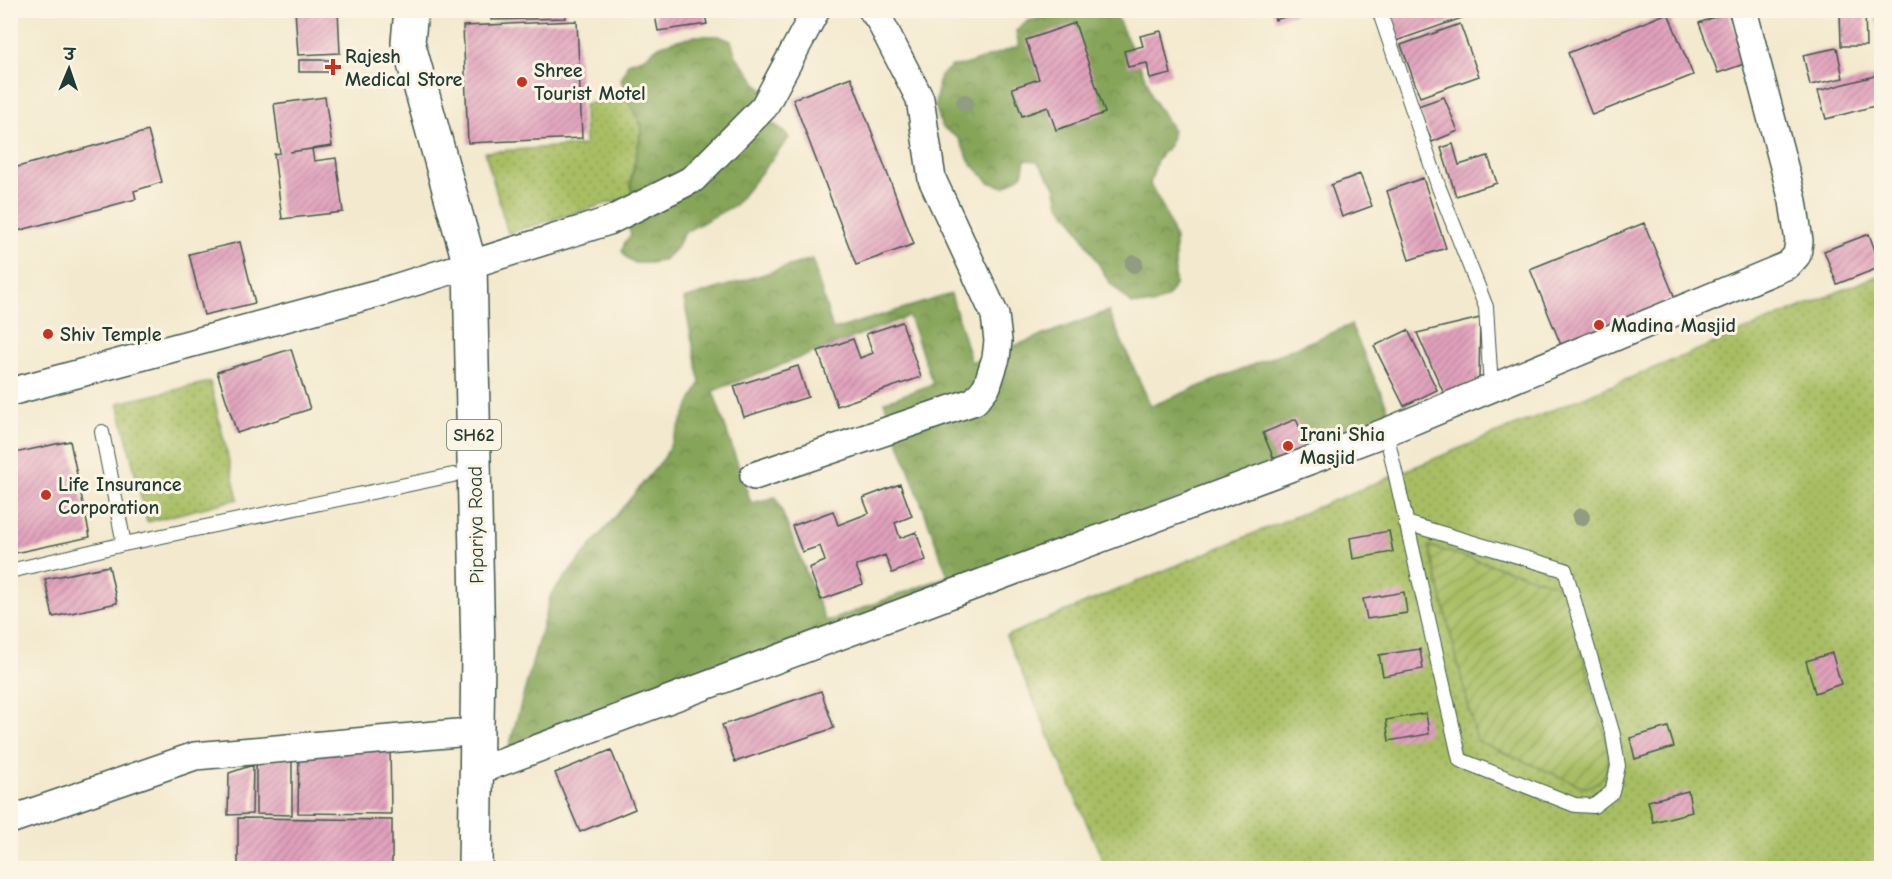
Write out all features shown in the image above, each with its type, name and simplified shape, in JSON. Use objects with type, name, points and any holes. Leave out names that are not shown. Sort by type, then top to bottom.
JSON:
[{"type":"main road","name":"Pipariya Road","points":[[389,10],[388,46],[460,267],[453,475],[459,656],[467,733],[477,771],[475,868]]},
{"type":"main road","name":"Pipariya Road","points":[[411,10],[408,42],[460,267],[478,654],[467,733],[456,868]]},
{"type":"street","points":[[10,392],[382,292],[609,221],[693,179],[764,107],[816,10]]},
{"type":"street","points":[[477,771],[1386,432],[1788,265],[1797,255],[1799,241],[1793,201],[1743,10]]},
{"type":"street","points":[[754,476],[975,401],[987,386],[996,358],[998,340],[994,315],[932,179],[920,99],[879,12]]},
{"type":"street","points":[[10,820],[195,756],[467,733]]},
{"type":"lane","points":[[1380,10],[1439,188],[1486,307],[1491,388]]},
{"type":"lane","points":[[102,432],[124,544]]},
{"type":"lane","points":[[1386,432],[1406,523],[1461,760],[1575,805],[1594,806],[1612,792],[1618,766],[1613,735],[1565,570],[1406,523]]},
{"type":"lane","points":[[10,571],[124,544],[453,475]]},
{"type":"green space","points":[[1066,11],[1114,11],[1148,83],[1152,98],[1173,130],[1170,144],[1157,160],[1150,184],[1165,211],[1175,239],[1175,285],[1168,297],[1153,305],[1132,304],[1109,282],[1074,222],[1059,204],[1055,186],[1037,161],[1025,160],[1022,175],[1004,187],[989,182],[970,162],[959,139],[942,127],[935,105],[940,76],[952,66],[965,65],[1019,46],[1016,31],[1028,21]]},
{"type":"green space","points":[[695,36],[719,36],[731,41],[736,56],[765,93],[699,161],[632,196],[631,183],[642,126],[627,100],[621,79],[628,63],[645,57],[659,46]]},
{"type":"green space","points":[[625,94],[642,127],[630,183],[632,196],[508,233],[485,152],[585,145],[584,105]]},
{"type":"green space","points":[[760,120],[776,126],[789,138],[735,205],[685,232],[676,248],[665,259],[651,263],[635,263],[627,258],[622,251],[631,235],[625,217]]},
{"type":"green space","points":[[812,259],[833,330],[951,294],[971,362],[1108,311],[1151,406],[1351,325],[1392,418],[508,751],[551,594],[664,458],[700,383],[684,299]],"holes":[[[909,316],[933,384],[884,402],[948,576],[826,622],[776,497],[751,503],[713,391]]]},
{"type":"green space","points":[[1881,274],[1881,868],[1106,868],[1006,636]]},
{"type":"green space","points":[[210,382],[238,499],[147,522],[118,403]]},
{"type":"green space","points":[[1429,546],[1564,587],[1609,750],[1607,769],[1603,778],[1586,788],[1477,741]]},
{"type":"building","points":[[295,10],[338,10],[340,53],[298,55]]},
{"type":"building","name":"Shree Tourist Motel","points":[[491,10],[566,10],[566,18],[491,20]]},
{"type":"building","points":[[654,10],[704,10],[707,24],[658,31]]},
{"type":"building","points":[[915,10],[938,10],[938,11],[918,18]]},
{"type":"building","points":[[1272,10],[1303,10],[1304,11],[1275,20]]},
{"type":"building","points":[[1385,10],[1481,10],[1482,11],[1396,41]]},
{"type":"building","points":[[1840,10],[1865,10],[1866,46],[1841,46]]},
{"type":"building","points":[[1873,10],[1882,10],[1882,35],[1881,35]]},
{"type":"building","points":[[1728,12],[1747,63],[1718,73],[1699,23]]},
{"type":"building","points":[[1668,13],[1693,75],[1592,115],[1568,53]]},
{"type":"building","name":"Shree Tourist Motel","points":[[577,21],[582,138],[468,143],[463,26]]},
{"type":"building","points":[[1075,23],[1105,113],[1056,130],[1048,107],[1022,116],[1012,88],[1039,79],[1026,40]]},
{"type":"building","points":[[1460,24],[1479,76],[1420,97],[1401,45]]},
{"type":"building","points":[[1161,31],[1171,74],[1150,79],[1147,63],[1128,67],[1124,51],[1143,46],[1140,36]]},
{"type":"building","points":[[1837,48],[1843,78],[1810,85],[1803,55]]},
{"type":"building","points":[[299,60],[334,60],[334,72],[299,72]]},
{"type":"building","points":[[1882,74],[1882,104],[1826,119],[1818,91]]},
{"type":"building","points":[[851,77],[914,244],[856,265],[793,99]]},
{"type":"building","points":[[325,97],[332,146],[290,152],[312,149],[314,161],[336,158],[343,212],[282,219],[274,154],[280,153],[274,104]]},
{"type":"building","points":[[1444,97],[1458,131],[1432,142],[1418,106]]},
{"type":"building","points":[[148,131],[162,182],[134,191],[136,199],[10,233],[10,169]]},
{"type":"building","points":[[1453,144],[1459,165],[1488,156],[1497,183],[1456,196],[1441,148]]},
{"type":"building","points":[[1360,174],[1372,206],[1342,217],[1331,185]]},
{"type":"building","points":[[1423,178],[1446,248],[1409,260],[1387,191]]},
{"type":"building","points":[[1644,223],[1675,298],[1561,345],[1530,269]]},
{"type":"building","points":[[1869,234],[1881,267],[1837,284],[1824,251]]},
{"type":"building","points":[[240,242],[255,303],[204,315],[189,254]]},
{"type":"building","points":[[1480,318],[1479,380],[1444,394],[1417,333]]},
{"type":"building","points":[[902,322],[921,377],[837,406],[818,351],[853,339],[860,358],[873,353],[866,334]]},
{"type":"building","points":[[1408,330],[1437,390],[1404,406],[1374,346]]},
{"type":"building","points":[[291,349],[310,409],[237,433],[217,372]]},
{"type":"building","points":[[798,366],[808,397],[744,417],[734,386]]},
{"type":"building","points":[[1296,419],[1309,450],[1276,464],[1263,433]]},
{"type":"building","name":"Life Insurance Corporation","points":[[70,441],[90,537],[10,554],[10,454]]},
{"type":"building","points":[[900,484],[912,516],[895,523],[900,538],[916,532],[926,560],[892,573],[885,555],[856,566],[863,584],[821,600],[809,568],[825,561],[820,546],[802,552],[792,526],[833,511],[838,525],[869,513],[863,498]]},
{"type":"building","points":[[1389,531],[1393,552],[1353,559],[1350,538]]},
{"type":"building","points":[[109,566],[117,603],[53,617],[45,579]]},
{"type":"building","points":[[1404,592],[1407,613],[1367,619],[1363,599]]},
{"type":"building","points":[[1420,649],[1423,669],[1383,676],[1379,655]]},
{"type":"building","points":[[1832,653],[1841,684],[1815,693],[1806,661]]},
{"type":"building","points":[[821,691],[834,728],[735,762],[722,725]]},
{"type":"building","points":[[1426,713],[1429,734],[1389,741],[1386,720]]},
{"type":"building","points":[[1668,727],[1674,747],[1635,759],[1630,738]]},
{"type":"building","points":[[390,743],[391,814],[298,813],[299,754]]},
{"type":"building","points":[[611,750],[635,809],[580,832],[555,773]]},
{"type":"building","points":[[292,755],[292,815],[256,814],[256,763]]},
{"type":"building","points":[[253,765],[252,814],[228,815],[229,773]]},
{"type":"building","points":[[1688,791],[1692,812],[1653,822],[1648,801]]},
{"type":"building","points":[[238,818],[392,820],[392,868],[238,868]]},
{"type":"place","name":"Rajesh Medical Store","points":[[333,67]]},
{"type":"place","name":"Shree Tourist Motel","points":[[522,82]]},
{"type":"place","name":"Madina Masjid","points":[[1599,325]]},
{"type":"place","name":"Shiv Temple","points":[[48,334]]},
{"type":"place","name":"Irani Shia Masjid","points":[[1288,446]]},
{"type":"place","name":"Life Insurance Corporation","points":[[46,495]]}]
